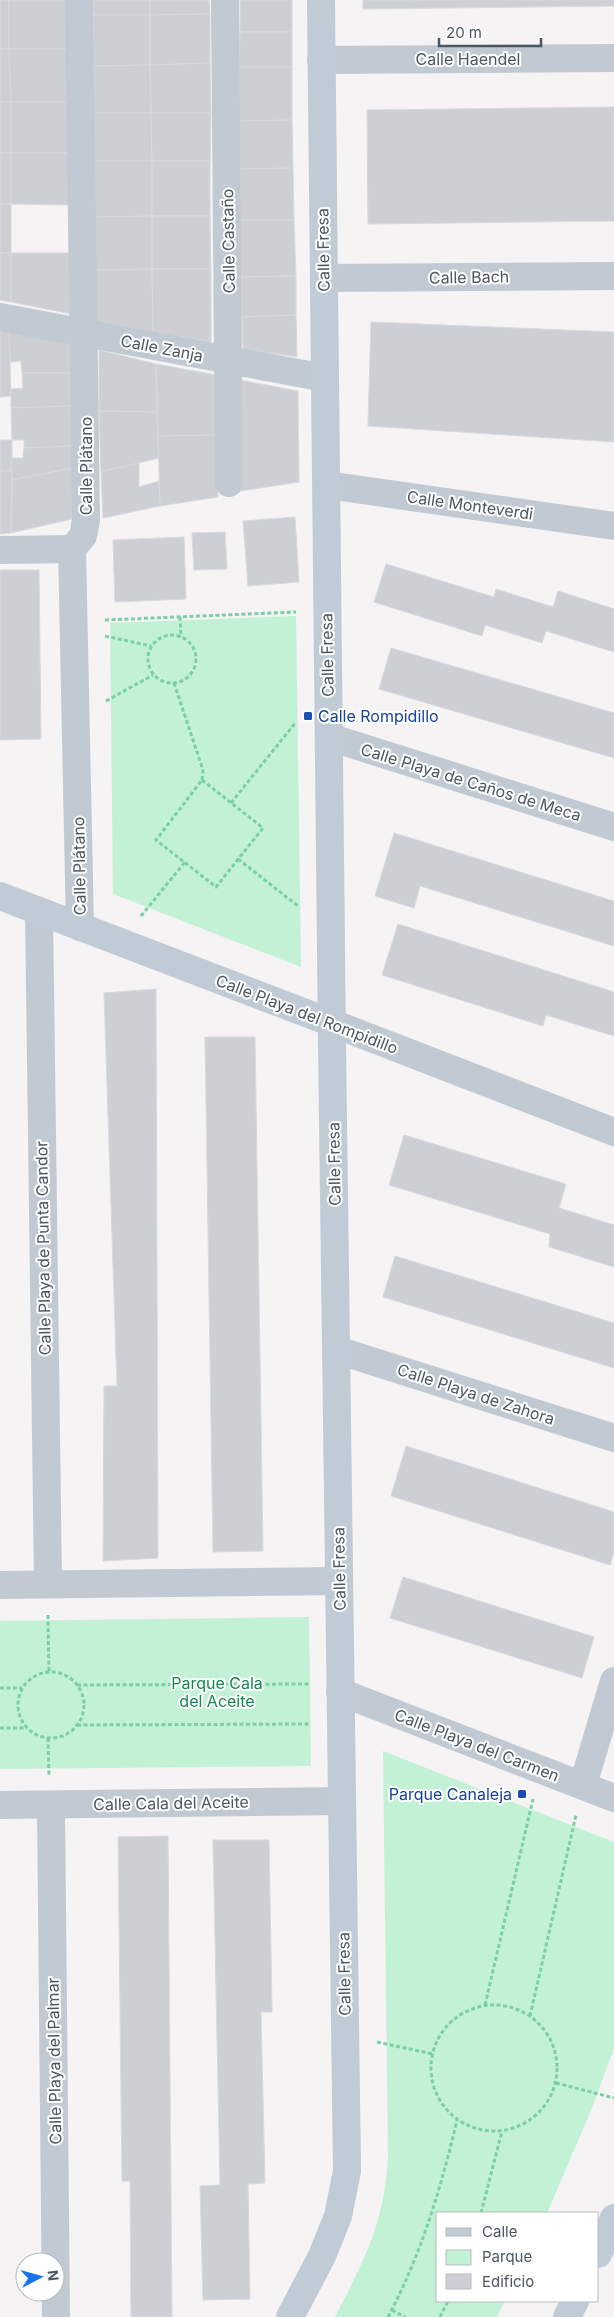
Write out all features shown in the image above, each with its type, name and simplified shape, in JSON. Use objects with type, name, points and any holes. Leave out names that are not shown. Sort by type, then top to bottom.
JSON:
[{"type":"street","name":"Calle Plátano","points":[[79,0],[85,333],[86,520],[84,536],[72,549],[80,927]]},
{"type":"street","name":"Calle Castaño","points":[[225,0],[229,483]]},
{"type":"street","name":"Calle Fresa","points":[[290,2317],[322,2256],[338,2216],[347,2172],[338,1581],[321,0]]},
{"type":"street","name":"Calle Haendel","points":[[321,60],[614,58]]},
{"type":"street","name":"Calle Bach","points":[[324,278],[614,276]]},
{"type":"street","name":"Calle Zanja","points":[[0,317],[325,378]]},
{"type":"street","name":"Calle Monteverdi","points":[[327,485],[614,526]]},
{"type":"street","points":[[0,550],[72,549]]},
{"type":"street","name":"Calle Playa de Caños de Meca","points":[[329,737],[614,827]]},
{"type":"street","name":"Calle Playa del Rompidillo","points":[[0,896],[614,1132]]},
{"type":"street","name":"Calle Playa de Punta Candor","points":[[39,911],[48,1584]]},
{"type":"street","name":"Calle Playa de Zahora","points":[[337,1350],[614,1438]]},
{"type":"street","points":[[0,1585],[338,1581]]},
{"type":"street","points":[[583,1786],[614,1681]]},
{"type":"street","name":"Calle Playa del Carmen","points":[[340,1688],[614,1798]]},
{"type":"street","name":"Calle Cala del Aceite","points":[[0,1805],[342,1801]]},
{"type":"street","name":"Calle Playa del Palmar","points":[[50,1805],[56,2317]]},
{"type":"street","points":[[599,2252],[614,2218]]},
{"type":"street","points":[[566,2317],[574,2302]]},
{"type":"path","points":[[74,625],[180,616],[327,610]]},
{"type":"path","points":[[180,616],[182,637]]},
{"type":"path","points":[[74,625],[151,646]]},
{"type":"path","points":[[168,634],[182,637],[194,649],[195,665],[186,678],[174,683],[163,682],[154,675],[148,664],[151,646],[160,637],[168,634]]},
{"type":"path","points":[[76,718],[154,675]]},
{"type":"path","points":[[174,683],[204,770],[202,780],[156,840],[216,888],[263,828],[202,780]]},
{"type":"path","points":[[231,803],[297,720]]},
{"type":"path","points":[[238,859],[331,932]]},
{"type":"path","points":[[119,942],[185,862]]},
{"type":"path","points":[[48,1584],[49,1672]]},
{"type":"path","points":[[49,1672],[64,1675],[77,1685],[84,1705],[82,1716],[76,1726],[68,1733],[48,1738],[37,1735],[22,1720],[18,1709],[18,1698],[22,1688],[38,1674],[49,1672]]},
{"type":"path","points":[[77,1685],[340,1688]]},
{"type":"path","points":[[0,1688],[22,1688]]},
{"type":"path","points":[[76,1726],[341,1724]]},
{"type":"path","points":[[0,1728],[28,1728]]},
{"type":"path","points":[[485,2005],[540,1769]]},
{"type":"path","points":[[530,2016],[583,1786]]},
{"type":"path","points":[[485,2005],[516,2008],[530,2016],[544,2028],[554,2045],[558,2064],[556,2083],[549,2101],[536,2116],[520,2126],[502,2131],[486,2131],[471,2127],[457,2120],[444,2107],[435,2090],[431,2072],[433,2054],[439,2036],[451,2022],[466,2011],[485,2005]]},
{"type":"path","points":[[345,2035],[433,2054]]},
{"type":"path","points":[[556,2083],[614,2098]]},
{"type":"path","points":[[388,2317],[417,2256],[432,2215],[457,2120]]},
{"type":"path","points":[[481,2212],[502,2131]]},
{"type":"path","points":[[440,2317],[448,2302]]},
{"type":"path","points":[[392,2310],[405,2317]]},
{"type":"green space","points":[[296,616],[301,967],[113,894],[110,623]]},
{"type":"green space","name":"Parque Cala del Aceite","points":[[309,1617],[311,1766],[0,1769],[0,1621]]},
{"type":"green space","points":[[383,1751],[614,1842],[614,2048],[592,2108],[547,2212],[436,2212],[436,2302],[504,2302],[497,2317],[335,2317],[371,2241],[382,2203],[388,2159]]},
{"type":"building","points":[[0,0],[9,0],[9,49],[0,49]]},
{"type":"building","points":[[9,0],[67,0],[68,49],[9,49]]},
{"type":"building","points":[[93,0],[150,0],[150,15],[93,15]]},
{"type":"building","points":[[150,0],[209,0],[210,14],[150,15]]},
{"type":"building","points":[[240,0],[292,0],[292,32],[240,32]]},
{"type":"building","points":[[363,0],[614,0],[614,6],[363,9]]},
{"type":"building","points":[[210,14],[210,63],[150,65],[150,15]]},
{"type":"building","points":[[93,15],[150,15],[150,65],[94,66]]},
{"type":"building","points":[[240,32],[292,32],[292,67],[239,67]]},
{"type":"building","points":[[0,49],[9,49],[11,102],[0,102]]},
{"type":"building","points":[[9,49],[68,49],[68,102],[11,102]]},
{"type":"building","points":[[210,63],[211,113],[151,113],[150,65]]},
{"type":"building","points":[[150,65],[151,113],[94,113],[94,66]]},
{"type":"building","points":[[239,67],[292,67],[292,120],[239,121]]},
{"type":"building","points":[[0,102],[11,102],[11,153],[0,153]]},
{"type":"building","points":[[11,102],[68,102],[69,153],[11,153]]},
{"type":"building","points":[[614,107],[614,221],[368,224],[367,110]]},
{"type":"building","points":[[94,113],[151,113],[152,161],[94,161]]},
{"type":"building","points":[[151,113],[211,113],[210,161],[152,161]]},
{"type":"building","points":[[292,120],[293,168],[240,169],[239,121]]},
{"type":"building","points":[[0,153],[11,153],[11,204],[0,204]]},
{"type":"building","points":[[11,153],[69,153],[69,205],[11,204]]},
{"type":"building","points":[[94,161],[152,161],[152,216],[95,217]]},
{"type":"building","points":[[152,161],[210,161],[210,216],[152,216]]},
{"type":"building","points":[[293,168],[294,220],[240,220],[240,169]]},
{"type":"building","points":[[0,204],[11,204],[11,253],[0,253]]},
{"type":"building","points":[[152,216],[210,216],[211,269],[152,269]]},
{"type":"building","points":[[152,216],[152,269],[95,270],[95,217]]},
{"type":"building","points":[[240,220],[294,220],[296,276],[241,277]]},
{"type":"building","points":[[0,253],[11,253],[11,302],[0,300]]},
{"type":"building","points":[[11,253],[71,253],[72,314],[11,302]]},
{"type":"building","points":[[152,269],[153,332],[96,321],[95,270]]},
{"type":"building","points":[[152,269],[211,269],[211,342],[153,332]]},
{"type":"building","points":[[296,276],[296,315],[242,317],[241,277]]},
{"type":"building","points":[[296,315],[297,357],[243,349],[242,317]]},
{"type":"building","points":[[371,322],[614,332],[614,442],[368,426]]},
{"type":"building","points":[[0,331],[9,331],[11,396],[0,397]]},
{"type":"building","points":[[9,331],[71,344],[71,373],[22,373],[21,361],[10,362]]},
{"type":"building","points":[[99,350],[156,364],[157,412],[99,411]]},
{"type":"building","points":[[156,364],[216,375],[217,435],[158,436]]},
{"type":"building","points":[[22,373],[71,373],[73,406],[11,408],[11,389],[23,388]]},
{"type":"building","points":[[240,380],[298,391],[299,482],[241,491]]},
{"type":"building","points":[[73,406],[73,446],[24,448],[24,440],[12,440],[11,408]]},
{"type":"building","points":[[99,411],[157,412],[159,458],[101,472]]},
{"type":"building","points":[[217,435],[218,497],[160,506],[158,436]]},
{"type":"building","points":[[0,440],[12,440],[12,471],[0,471]]},
{"type":"building","points":[[73,446],[73,468],[12,480],[11,458],[23,458],[24,448]]},
{"type":"building","points":[[139,463],[139,487],[159,481],[160,506],[103,518],[101,472]]},
{"type":"building","points":[[73,468],[72,519],[11,533],[12,480]]},
{"type":"building","points":[[0,471],[12,471],[11,533],[0,534]]},
{"type":"building","points":[[295,517],[299,582],[248,586],[243,521]]},
{"type":"building","points":[[225,532],[227,569],[194,570],[192,533]]},
{"type":"building","points":[[184,537],[186,599],[115,602],[113,540]]},
{"type":"building","points":[[386,564],[494,597],[496,589],[553,607],[558,591],[614,609],[614,652],[546,631],[542,643],[485,625],[482,636],[374,602]]},
{"type":"building","points":[[0,570],[39,570],[41,739],[0,740]]},
{"type":"building","points":[[391,648],[614,713],[614,758],[379,689]]},
{"type":"building","points":[[394,833],[614,901],[614,946],[420,886],[414,908],[375,896]]},
{"type":"building","points":[[398,924],[614,992],[614,1036],[546,1015],[543,1026],[382,975]]},
{"type":"building","points":[[156,989],[158,1558],[103,1561],[104,1386],[117,1386],[104,993]]},
{"type":"building","points":[[205,1037],[255,1037],[263,1551],[213,1552]]},
{"type":"building","points":[[404,1135],[566,1184],[559,1208],[614,1225],[614,1267],[549,1247],[550,1234],[389,1185]]},
{"type":"building","points":[[395,1256],[614,1323],[614,1368],[383,1297]]},
{"type":"building","points":[[406,1446],[614,1512],[614,1552],[610,1565],[391,1496]]},
{"type":"building","points":[[403,1577],[594,1637],[582,1678],[390,1618]]},
{"type":"building","points":[[168,1836],[172,2317],[131,2317],[130,2181],[122,2181],[118,1837]]},
{"type":"building","points":[[213,1840],[269,1840],[272,2012],[261,2012],[265,2183],[248,2184],[250,2299],[203,2300],[200,2186],[220,2185]]},
{"type":"place","name":"Calle Rompidillo","points":[[308,716]]},
{"type":"place","name":"Parque Canaleja","points":[[522,1794]]}]
